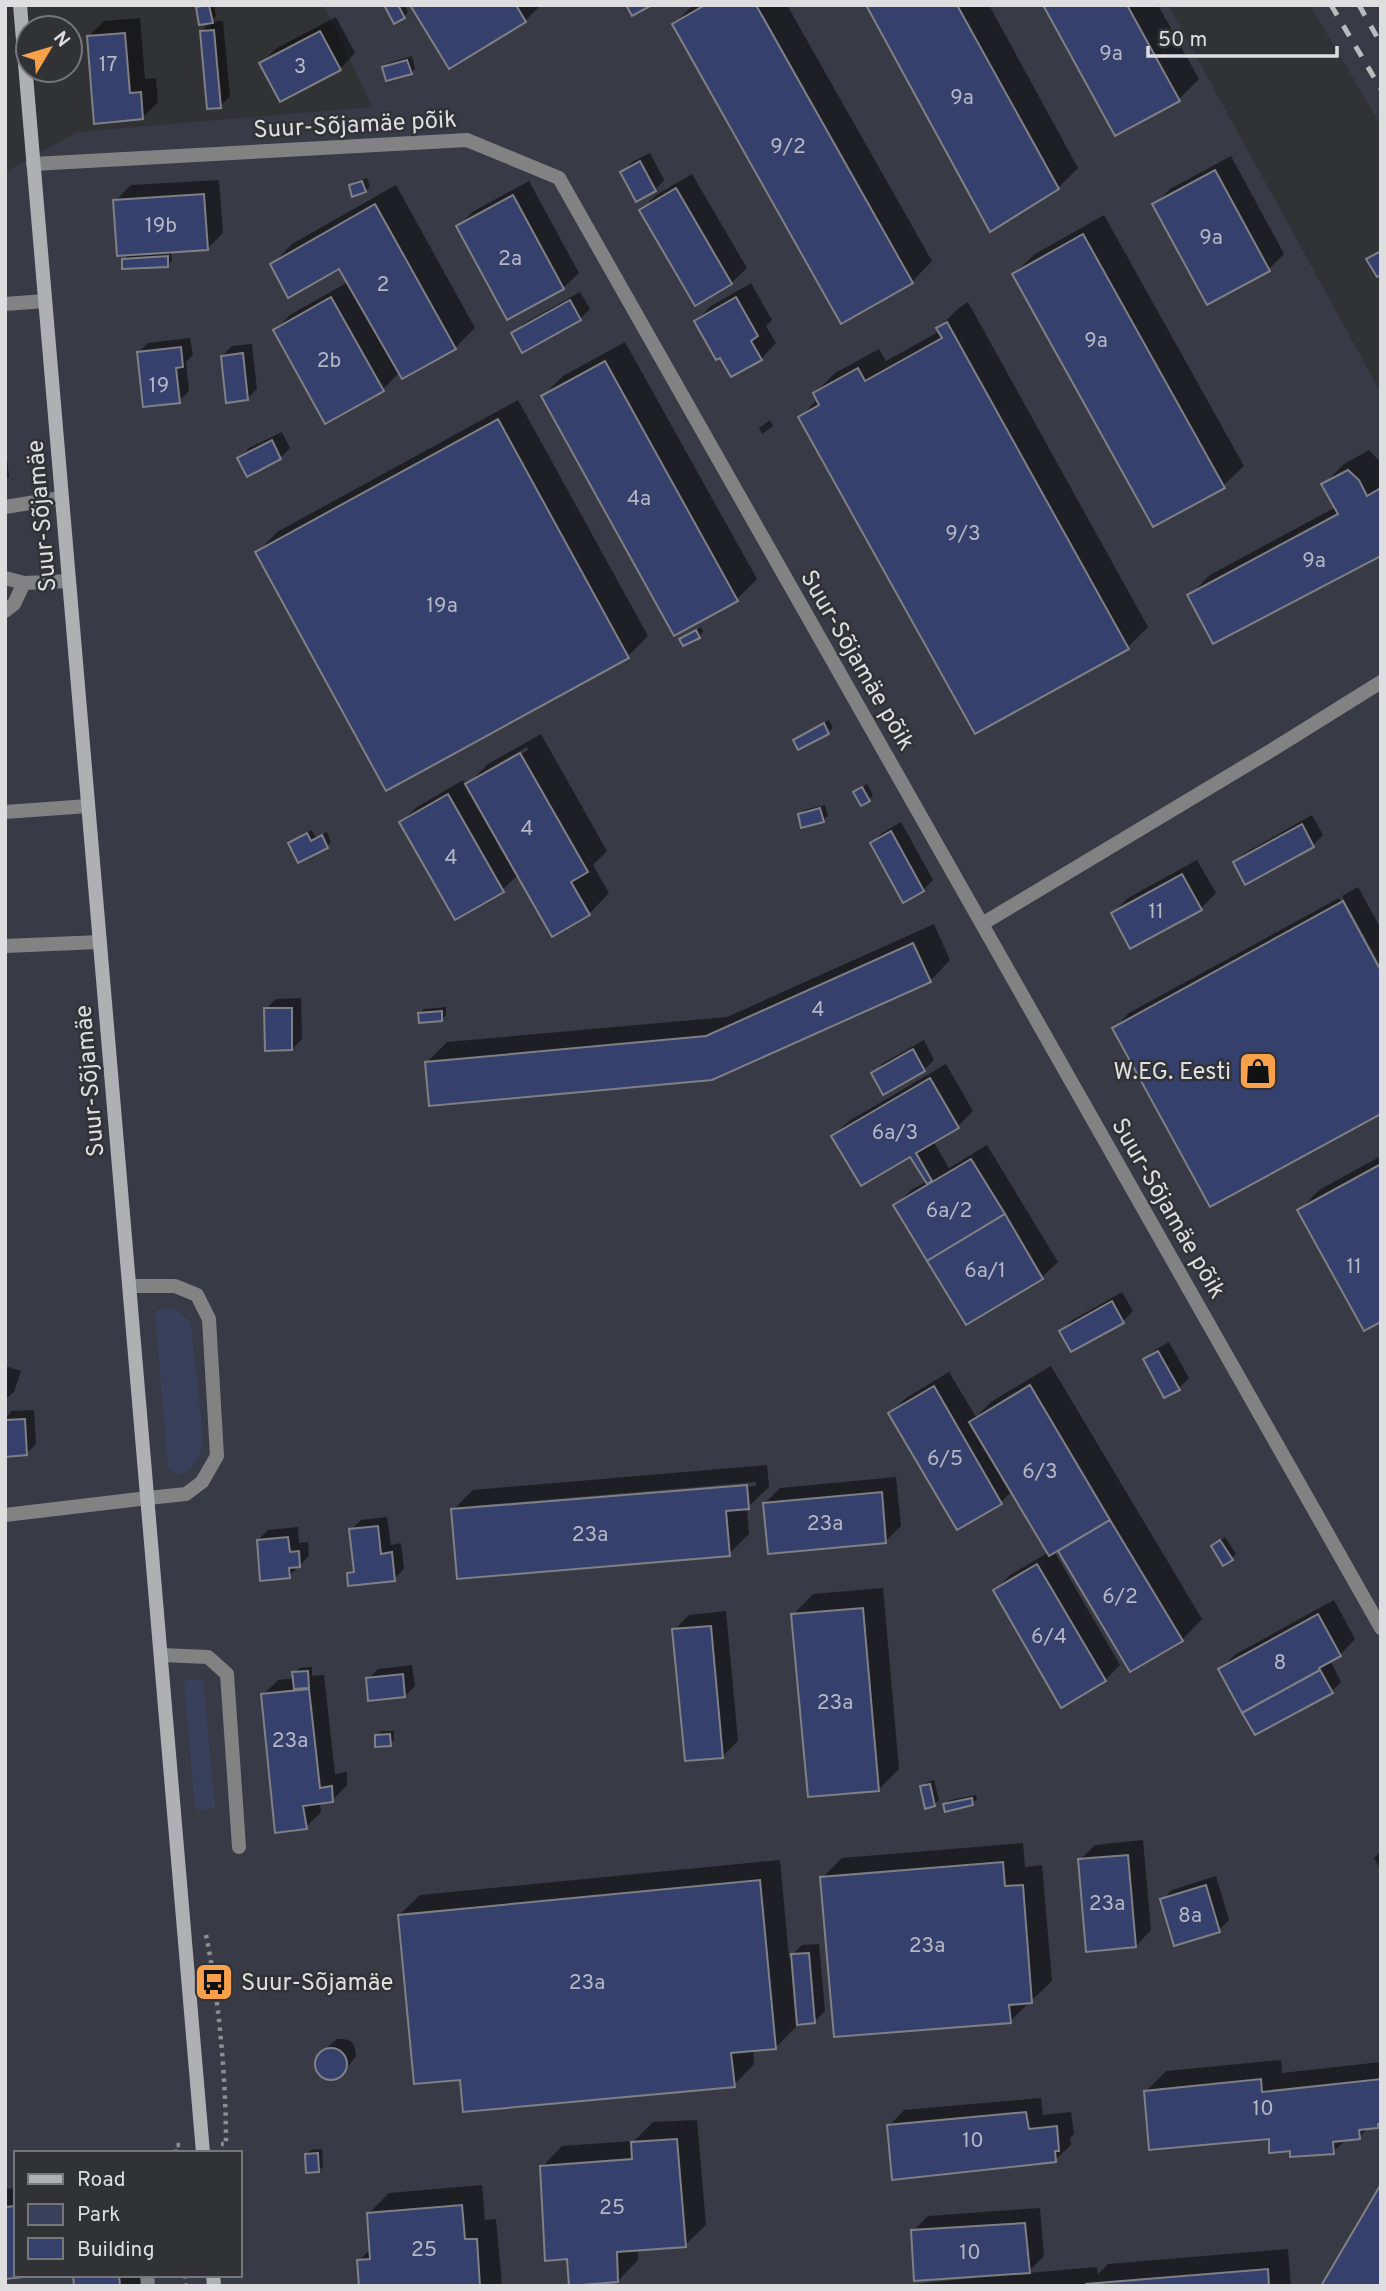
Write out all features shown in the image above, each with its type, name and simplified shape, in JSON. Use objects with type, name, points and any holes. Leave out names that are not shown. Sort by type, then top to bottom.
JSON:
[{"type":"main road","name":"Suur-Sõjamäe","points":[[20,5],[203,2151]]},
{"type":"street","name":"Suur-Sõjamäe põik","points":[[33,164],[467,140],[559,178],[1381,1628]]},
{"type":"street","points":[[5,304],[45,301]]},
{"type":"street","points":[[5,507],[61,498]]},
{"type":"street","points":[[5,578],[24,583],[69,582]]},
{"type":"street","points":[[5,611],[14,604],[24,583]]},
{"type":"street","points":[[982,924],[1381,682]]},
{"type":"street","points":[[5,812],[88,806]]},
{"type":"street","points":[[5,946],[100,942]]},
{"type":"street","points":[[5,1515],[186,1493],[202,1482],[217,1456],[209,1319],[197,1295],[175,1286],[130,1286]]},
{"type":"street","points":[[161,1655],[208,1657],[227,1674],[239,1847]]},
{"type":"shaded area","points":[[324,5],[1168,5],[1381,393],[1381,2286],[5,2286],[5,172],[77,132],[372,107]]},
{"type":"shaded area","points":[[1310,5],[1381,5],[1381,126],[1372,110]]},
{"type":"green space","points":[[162,1307],[176,1309],[191,1323],[203,1440],[192,1466],[177,1474],[168,1467],[155,1313]]},
{"type":"green space","points":[[203,1679],[215,1808],[198,1810],[195,1807],[184,1683],[188,1680]]},
{"type":"building","points":[[209,5],[213,23],[199,25],[196,7]]},
{"type":"building","points":[[384,5],[398,5],[405,18],[394,24]]},
{"type":"building","points":[[410,5],[516,5],[526,22],[449,69]]},
{"type":"building","points":[[626,5],[652,5],[632,16]]},
{"type":"building","points":[[705,5],[756,5],[913,283],[841,324],[672,24]]},
{"type":"building","points":[[866,5],[957,5],[1059,189],[990,232]]},
{"type":"building","points":[[1043,5],[1127,5],[1180,101],[1115,136]]},
{"type":"building","points":[[214,30],[221,108],[207,109],[200,31]]},
{"type":"building","points":[[320,31],[341,70],[280,102],[259,63]]},
{"type":"building","points":[[125,33],[130,93],[141,92],[143,119],[94,124],[87,36]]},
{"type":"building","points":[[407,60],[412,74],[386,81],[382,67]]},
{"type":"building","points":[[640,161],[656,191],[636,202],[620,172]]},
{"type":"building","points":[[1215,170],[1270,271],[1207,305],[1152,204]]},
{"type":"building","points":[[362,181],[366,192],[352,197],[349,185]]},
{"type":"building","points":[[676,188],[732,284],[695,306],[639,210]]},
{"type":"building","points":[[204,194],[208,250],[117,256],[113,200]]},
{"type":"building","points":[[513,195],[564,289],[507,320],[456,226]]},
{"type":"building","points":[[375,204],[456,349],[402,379],[339,269],[288,298],[270,264]]},
{"type":"building","points":[[1083,234],[1225,488],[1153,527],[1012,274]]},
{"type":"building","points":[[1381,251],[1381,275],[1377,277],[1366,259]]},
{"type":"building","points":[[168,256],[168,267],[122,269],[122,259]]},
{"type":"building","points":[[331,297],[384,391],[325,424],[273,330]]},
{"type":"building","points":[[736,297],[758,336],[751,341],[762,360],[731,377],[720,358],[716,360],[694,321]]},
{"type":"building","points":[[570,300],[581,320],[522,353],[511,333]]},
{"type":"building","points":[[947,322],[1129,649],[975,734],[798,417],[819,405],[813,393],[858,368],[865,381],[942,338],[936,328]]},
{"type":"building","points":[[181,347],[183,367],[176,368],[180,403],[143,407],[137,352]]},
{"type":"building","points":[[243,353],[248,400],[226,403],[221,356]]},
{"type":"building","points":[[605,361],[738,601],[674,636],[541,396]]},
{"type":"building","points":[[498,419],[629,658],[386,791],[255,552]]},
{"type":"building","points":[[272,440],[281,459],[247,477],[237,458]]},
{"type":"building","points":[[1348,470],[1359,480],[1367,496],[1379,489],[1381,492],[1381,556],[1213,644],[1187,595],[1338,514],[1321,484]]},
{"type":"building","points":[[696,630],[700,638],[683,646],[679,639]]},
{"type":"building","points":[[824,723],[829,734],[798,750],[793,740]]},
{"type":"building","points":[[520,753],[588,872],[571,882],[590,915],[552,937],[465,784]]},
{"type":"building","points":[[862,787],[870,801],[861,806],[853,792]]},
{"type":"building","points":[[448,794],[504,892],[455,920],[399,822]]},
{"type":"building","points":[[820,808],[824,822],[801,828],[798,814]]},
{"type":"building","points":[[1302,824],[1314,847],[1245,885],[1233,862]]},
{"type":"building","points":[[891,831],[924,891],[903,903],[870,843]]},
{"type":"building","points":[[307,833],[311,841],[322,835],[328,848],[298,863],[288,843]]},
{"type":"building","points":[[1182,874],[1202,910],[1130,949],[1111,913]]},
{"type":"building","name":"W.EG. Eesti","points":[[1343,901],[1381,971],[1381,1114],[1210,1207],[1112,1028]]},
{"type":"building","points":[[913,943],[931,982],[712,1080],[429,1106],[425,1062],[706,1036]]},
{"type":"building","points":[[264,1008],[292,1008],[292,1050],[265,1051]]},
{"type":"building","points":[[442,1011],[442,1021],[419,1023],[418,1013]]},
{"type":"building","points":[[913,1049],[925,1071],[883,1095],[871,1073]]},
{"type":"building","points":[[930,1078],[959,1128],[916,1153],[932,1181],[927,1184],[910,1157],[861,1186],[831,1136]]},
{"type":"building","points":[[971,1159],[1005,1214],[927,1261],[893,1205]]},
{"type":"building","points":[[1381,1164],[1381,1322],[1364,1331],[1297,1210]]},
{"type":"building","points":[[1005,1214],[1043,1279],[966,1325],[927,1261]]},
{"type":"building","points":[[1112,1301],[1124,1323],[1071,1352],[1059,1331]]},
{"type":"building","points":[[1158,1351],[1180,1390],[1164,1398],[1143,1359]]},
{"type":"building","points":[[1030,1385],[1110,1520],[1049,1556],[969,1422]]},
{"type":"building","points":[[934,1386],[1002,1504],[957,1530],[888,1413]]},
{"type":"building","points":[[25,1419],[27,1455],[5,1457],[5,1420]]},
{"type":"building","points":[[747,1485],[749,1509],[726,1511],[730,1556],[457,1579],[451,1509]]},
{"type":"building","points":[[882,1492],[886,1543],[768,1554],[763,1503]]},
{"type":"building","points":[[1110,1520],[1183,1641],[1130,1672],[1058,1551]]},
{"type":"building","points":[[378,1526],[381,1554],[392,1552],[395,1581],[348,1586],[347,1573],[354,1572],[349,1529]]},
{"type":"building","points":[[288,1537],[290,1552],[299,1551],[300,1567],[289,1568],[290,1578],[260,1581],[257,1540]]},
{"type":"building","points":[[1220,1540],[1233,1560],[1223,1566],[1211,1546]]},
{"type":"building","points":[[1037,1564],[1106,1681],[1061,1708],[993,1590]]},
{"type":"building","points":[[863,1608],[879,1791],[808,1797],[791,1614]]},
{"type":"building","points":[[1318,1614],[1341,1656],[1242,1713],[1218,1669]]},
{"type":"building","points":[[711,1626],[723,1758],[685,1761],[672,1629]]},
{"type":"building","points":[[1320,1670],[1333,1693],[1255,1735],[1242,1713]]},
{"type":"building","points":[[308,1671],[309,1688],[294,1689],[292,1672]]},
{"type":"building","points":[[403,1674],[405,1697],[368,1701],[366,1678]]},
{"type":"building","points":[[309,1689],[320,1788],[332,1786],[333,1802],[303,1806],[307,1829],[275,1833],[261,1694]]},
{"type":"building","points":[[390,1734],[391,1746],[375,1747],[375,1735]]},
{"type":"building","points":[[930,1784],[935,1806],[925,1809],[920,1786]]},
{"type":"building","points":[[972,1798],[973,1805],[945,1812],[943,1804]]},
{"type":"building","points":[[1128,1855],[1136,1947],[1086,1952],[1078,1859]]},
{"type":"building","points":[[1003,1862],[1005,1886],[1023,1885],[1032,2003],[1009,2005],[1011,2023],[834,2037],[820,1877]]},
{"type":"building","points":[[760,1880],[776,2049],[731,2053],[735,2087],[463,2112],[460,2080],[414,2084],[398,1915]]},
{"type":"building","points":[[1206,1885],[1220,1932],[1174,1946],[1160,1899]]},
{"type":"building","points":[[809,1953],[815,2023],[797,2025],[791,1954]]},
{"type":"building","points":[[331,2048],[342,2053],[347,2064],[342,2075],[331,2080],[320,2075],[315,2064],[320,2053]]},
{"type":"building","points":[[1261,2079],[1262,2092],[1381,2079],[1381,2124],[1378,2124],[1378,2128],[1359,2130],[1360,2139],[1333,2142],[1334,2154],[1290,2157],[1290,2151],[1269,2153],[1269,2139],[1149,2150],[1144,2091]]},
{"type":"building","points":[[1026,2112],[1029,2129],[1057,2126],[1059,2151],[1055,2151],[1056,2162],[892,2180],[887,2125]]},
{"type":"building","points":[[677,2139],[686,2247],[617,2252],[618,2282],[569,2286],[567,2259],[545,2261],[540,2166],[632,2159],[631,2142]]},
{"type":"building","points":[[318,2153],[319,2172],[306,2173],[305,2154]]},
{"type":"building","points":[[1381,2184],[1381,2286],[1321,2286]]},
{"type":"building","points":[[462,2205],[465,2239],[477,2239],[480,2286],[359,2286],[357,2260],[370,2259],[367,2213]]},
{"type":"building","points":[[14,2206],[14,2277],[25,2277],[5,2279],[5,2207]]},
{"type":"building","points":[[1025,2223],[1030,2273],[914,2281],[911,2230]]},
{"type":"building","points":[[1268,2269],[1269,2286],[1086,2286],[1086,2284]]},
{"type":"building","points":[[73,2277],[119,2277],[120,2286],[74,2286]]},
{"type":"railway","points":[[1331,5],[1381,89]]},
{"type":"railway","points":[[1359,5],[1381,44]]},
{"type":"place","name":"W.EG. Eesti","points":[[1258,1071]]},
{"type":"place","name":"Suur-Sõjamäe","points":[[214,1982]]}]
